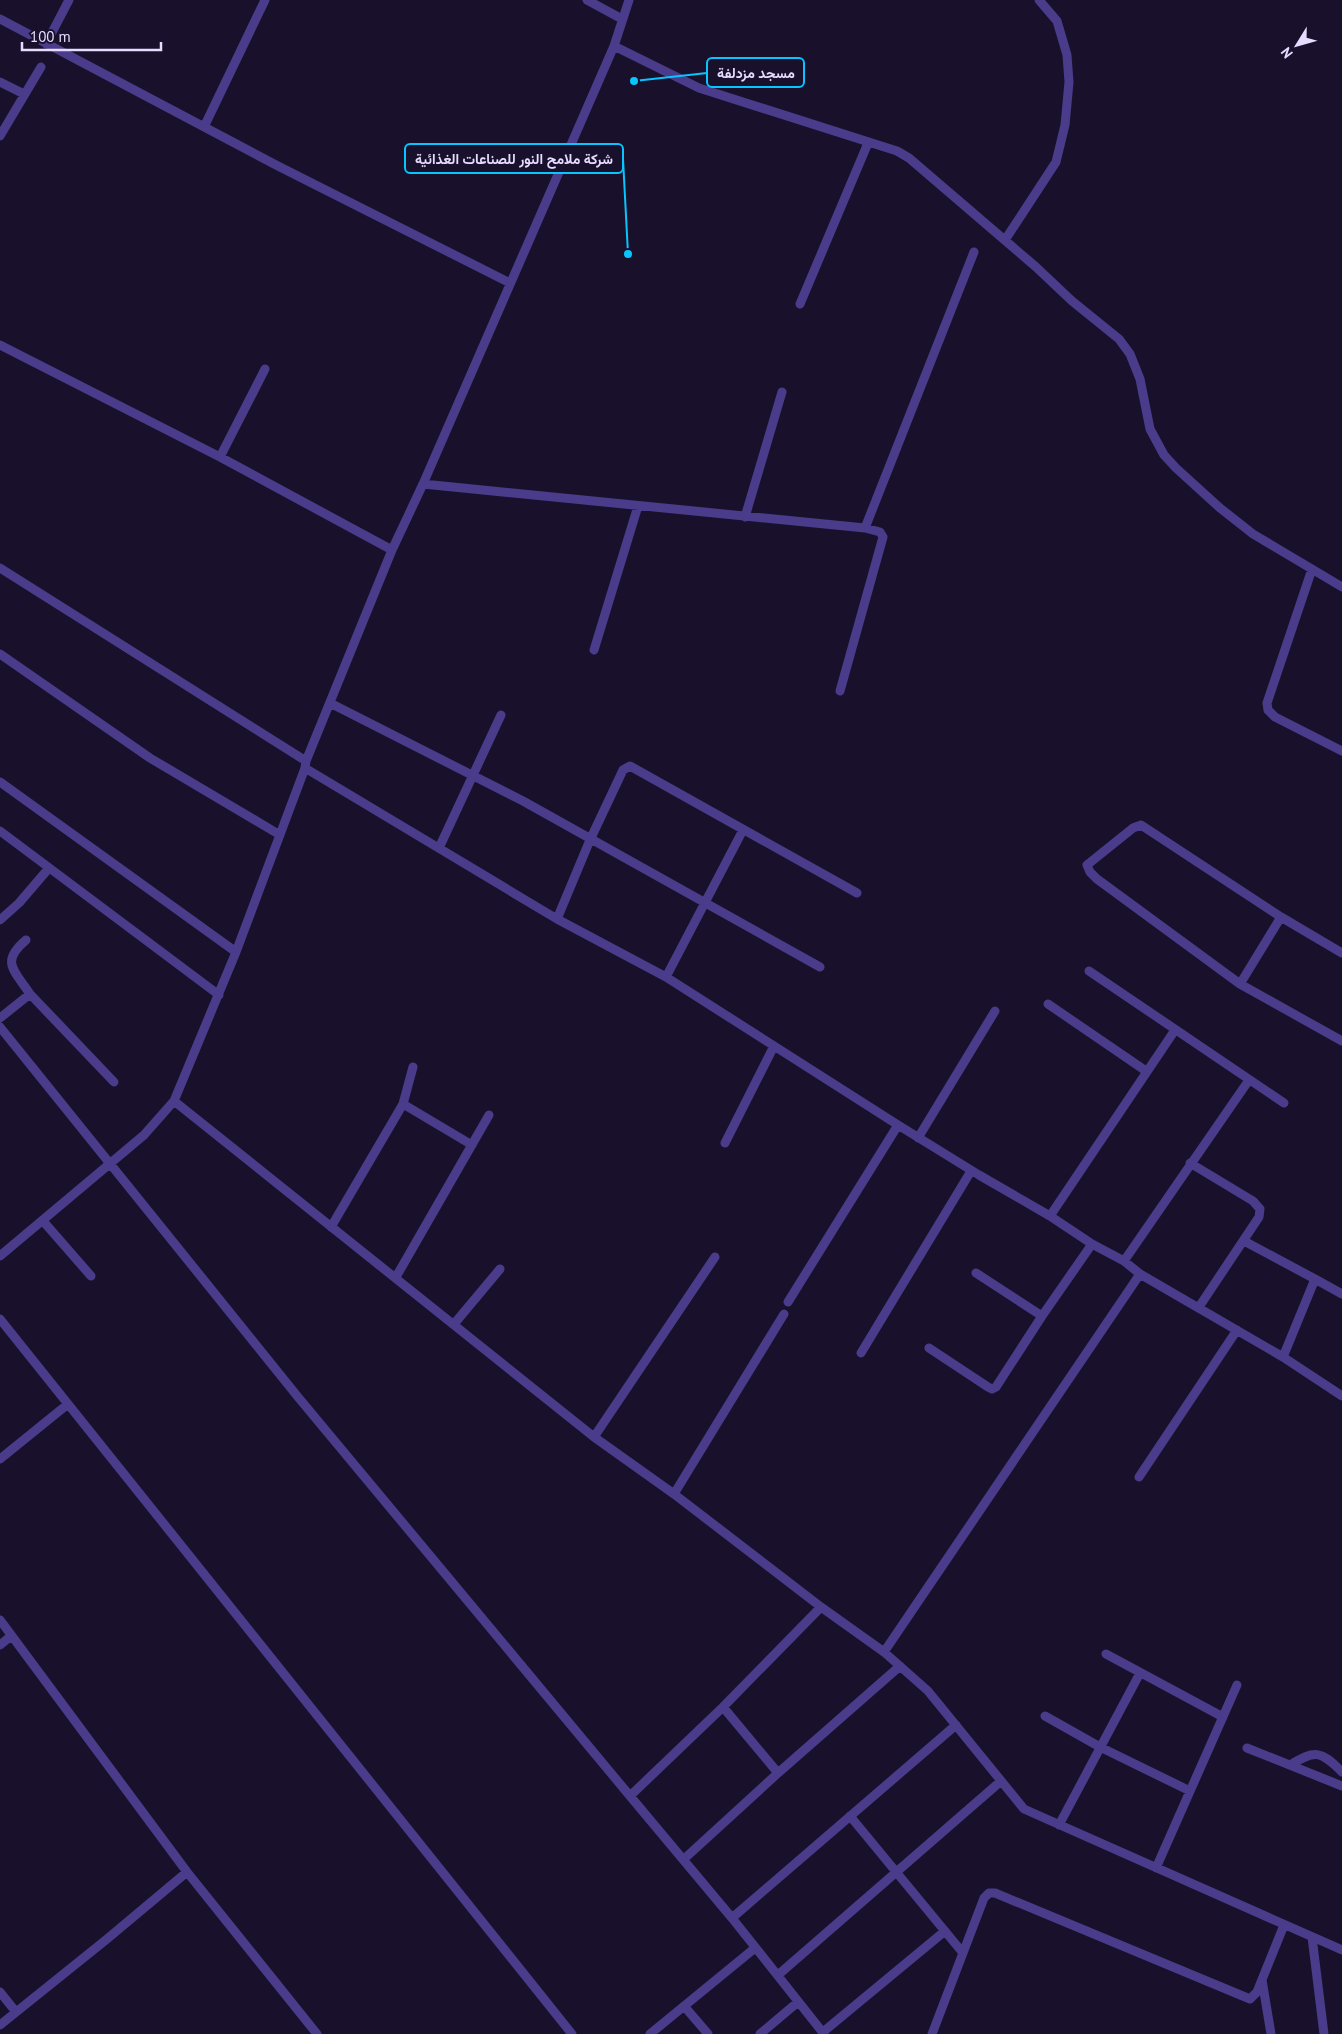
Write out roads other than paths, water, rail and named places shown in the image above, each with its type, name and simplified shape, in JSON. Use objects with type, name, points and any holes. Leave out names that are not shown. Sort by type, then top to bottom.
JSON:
[{"type":"street","points":[[46,44],[69,0]]},
{"type":"street","points":[[204,127],[266,0]]},
{"type":"street","points":[[587,0],[622,20]]},
{"type":"street","points":[[0,1256],[144,1135],[174,1101],[219,995],[305,764],[392,550],[423,484],[614,46],[629,0]]},
{"type":"street","points":[[1004,240],[1056,162],[1065,125],[1069,82],[1067,55],[1057,21],[1039,0]]},
{"type":"street","points":[[0,19],[204,127],[510,283]]},
{"type":"street","points":[[614,46],[699,88],[897,151],[909,158],[1072,301],[1119,339],[1130,354],[1140,378],[1150,429],[1164,455],[1170,461],[1220,508],[1253,534],[1342,587]]},
{"type":"street","points":[[0,136],[41,67]]},
{"type":"street","points":[[0,82],[24,94]]},
{"type":"street","points":[[800,304],[868,143]]},
{"type":"street","points":[[866,528],[974,252]]},
{"type":"street","points":[[0,345],[220,458],[392,550]]},
{"type":"street","points":[[220,458],[265,369]]},
{"type":"street","points":[[745,517],[782,392]]},
{"type":"street","points":[[423,484],[866,528],[880,532],[883,537],[840,691]]},
{"type":"street","points":[[594,650],[638,506]]},
{"type":"street","points":[[0,568],[439,848],[557,919],[666,977],[918,1138],[1050,1216],[1092,1244],[1124,1261],[1140,1274],[1282,1357],[1342,1396]]},
{"type":"street","points":[[1312,569],[1267,703],[1268,710],[1275,717],[1342,751]]},
{"type":"street","points":[[0,654],[150,758],[280,835]]},
{"type":"street","points":[[330,703],[523,801],[820,968]]},
{"type":"street","points":[[439,848],[501,715]]},
{"type":"street","points":[[557,919],[622,770],[630,766],[857,893]]},
{"type":"street","points":[[0,782],[236,952]]},
{"type":"street","points":[[1342,953],[1281,917],[1141,826],[1133,828],[1087,865],[1090,872],[1097,879],[1240,984],[1342,1041]]},
{"type":"street","points":[[666,977],[743,830]]},
{"type":"street","points":[[0,831],[219,995]]},
{"type":"street","points":[[0,920],[19,903],[49,868]]},
{"type":"street","points":[[1240,984],[1281,917]]},
{"type":"street","points":[[26,940],[12,954],[11,961],[15,972],[30,994],[114,1082]]},
{"type":"street","points":[[1089,971],[1284,1103]]},
{"type":"street","points":[[0,1018],[30,994]]},
{"type":"street","points":[[1048,1004],[1146,1071]]},
{"type":"street","points":[[918,1138],[995,1011]]},
{"type":"street","points":[[0,1027],[298,1397],[684,1859],[824,2033],[945,1931]]},
{"type":"street","points":[[1050,1216],[1175,1030]]},
{"type":"street","points":[[725,1143],[774,1046]]},
{"type":"street","points":[[331,1227],[403,1104],[412,1067]]},
{"type":"street","points":[[1124,1261],[1249,1080]]},
{"type":"street","points":[[174,1101],[594,1437],[674,1494],[821,1607],[884,1652],[928,1692],[1024,1808],[1342,1950]]},
{"type":"street","points":[[403,1104],[472,1145]]},
{"type":"street","points":[[396,1277],[489,1115]]},
{"type":"street","points":[[788,1302],[898,1125]]},
{"type":"street","points":[[1190,1163],[1253,1201],[1260,1209],[1259,1217],[1199,1307]]},
{"type":"street","points":[[861,1354],[972,1171]]},
{"type":"street","points":[[43,1221],[91,1276]]},
{"type":"street","points":[[1244,1241],[1342,1294]]},
{"type":"street","points":[[929,1348],[992,1389],[996,1387],[1092,1244]]},
{"type":"street","points":[[594,1437],[715,1258]]},
{"type":"street","points":[[454,1324],[500,1269]]},
{"type":"street","points":[[976,1273],[1042,1316]]},
{"type":"street","points":[[884,1652],[1140,1274]]},
{"type":"street","points":[[1282,1357],[1315,1279]]},
{"type":"street","points":[[674,1494],[784,1314]]},
{"type":"street","points":[[0,1319],[572,2034]]},
{"type":"street","points":[[1139,1476],[1237,1330]]},
{"type":"street","points":[[0,1459],[68,1404]]},
{"type":"street","points":[[630,1796],[723,1707],[821,1607]]},
{"type":"street","points":[[0,1620],[187,1872],[317,2034]]},
{"type":"street","points":[[0,1645],[11,1636]]},
{"type":"street","points":[[1106,1654],[1223,1717]]},
{"type":"street","points":[[684,1859],[900,1666]]},
{"type":"street","points":[[1059,1825],[1140,1673]]},
{"type":"street","points":[[1156,1868],[1238,1685]]},
{"type":"street","points":[[723,1707],[778,1773]]},
{"type":"street","points":[[1045,1716],[1100,1747],[1190,1791]]},
{"type":"street","points":[[732,1918],[956,1725]]},
{"type":"street","points":[[1247,1748],[1342,1786]]},
{"type":"street","points":[[1290,1765],[1309,1754],[1317,1755],[1326,1758],[1342,1772]]},
{"type":"street","points":[[778,1975],[1001,1781]]},
{"type":"street","points":[[850,1816],[963,1953]]},
{"type":"street","points":[[0,2025],[187,1872]]},
{"type":"street","points":[[932,2034],[984,1898],[989,1893],[995,1893],[1250,1998],[1257,1992],[1284,1924]]},
{"type":"street","points":[[1312,1937],[1324,2034]]},
{"type":"street","points":[[650,2034],[755,1948]]},
{"type":"street","points":[[1262,1979],[1271,2034]]},
{"type":"street","points":[[0,1992],[16,2012]]},
{"type":"street","points":[[760,2034],[798,2002]]},
{"type":"street","points":[[684,2006],[708,2034]]},
{"type":"place","name":"مسجد مزدلفة","points":[[634,81]]},
{"type":"place","name":"شركة ملامح النور للصناعات الغذائية","points":[[628,254]]}]
